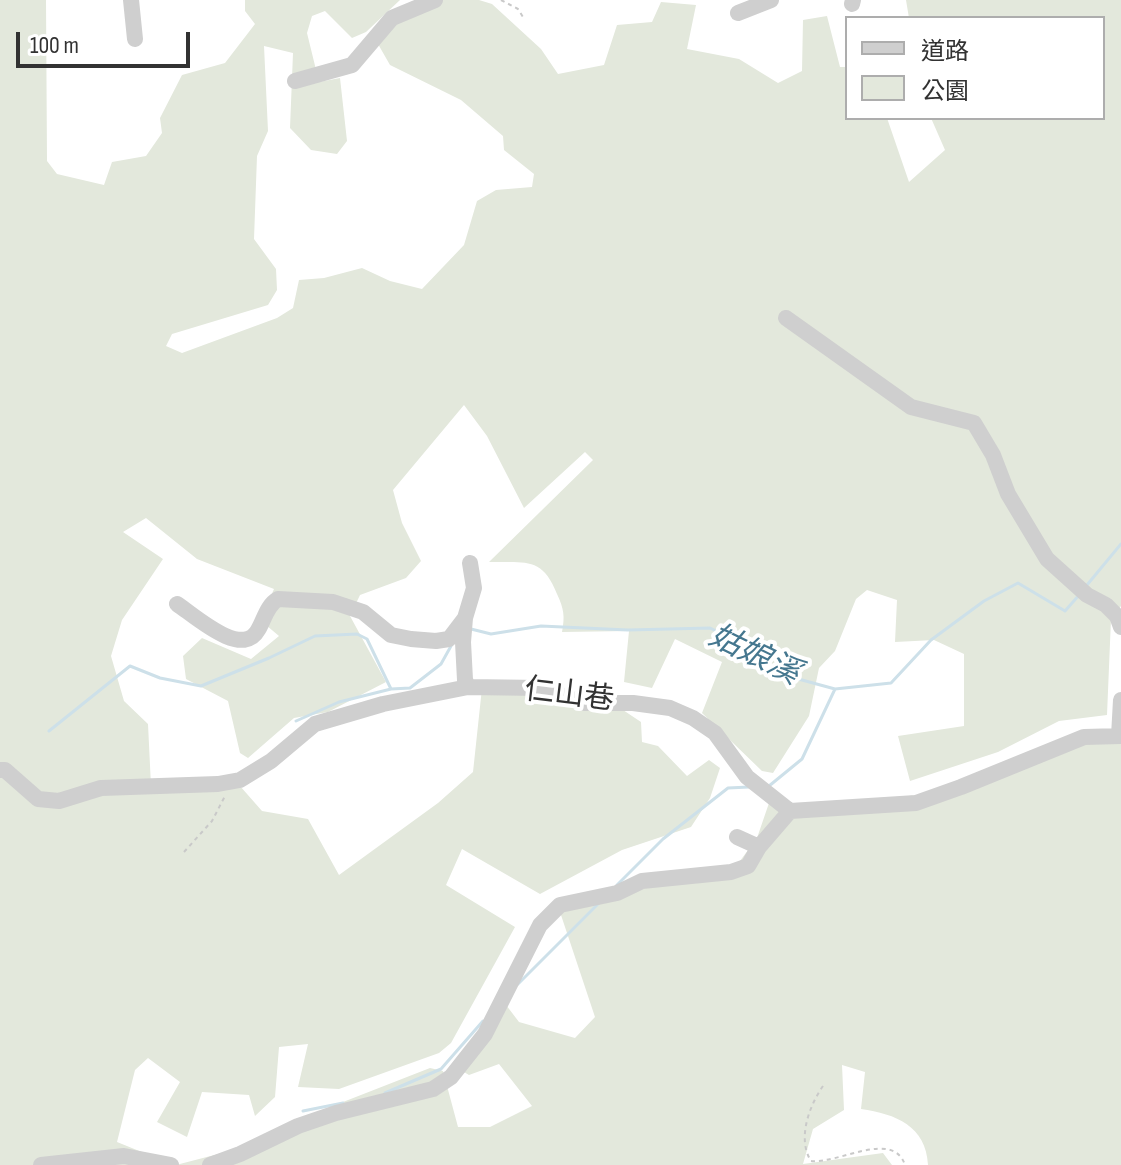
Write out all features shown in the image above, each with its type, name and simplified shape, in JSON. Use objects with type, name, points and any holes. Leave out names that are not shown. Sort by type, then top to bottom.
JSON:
[{"type":"lane","points":[[131,0],[135,39]]},
{"type":"lane","points":[[295,81],[352,65],[392,18],[435,0]]},
{"type":"lane","points":[[738,13],[771,0]]},
{"type":"lane","points":[[786,318],[911,407],[974,423],[993,455],[1008,494],[1047,559],[1081,590],[1106,605],[1117,616],[1121,627]]},
{"type":"lane","points":[[468,687],[463,642],[465,618],[474,588],[470,563]]},
{"type":"lane","points":[[177,604],[226,637],[244,641],[251,640],[271,603],[278,599],[333,602],[363,612],[391,635],[411,639],[449,639],[465,618]]},
{"type":"lane","name":"仁山巷","points":[[0,770],[5,770],[38,799],[59,801],[101,788],[233,781],[271,761],[315,724],[383,704],[468,687],[541,688],[584,703],[633,703],[670,708],[693,718],[715,733],[747,777],[790,811]]},
{"type":"lane","points":[[210,1165],[298,1126],[336,1113],[433,1089],[451,1077],[485,1034],[540,925],[560,905],[617,893],[642,881],[731,872],[748,866],[759,847],[790,811],[916,803],[1084,737],[1120,736],[1121,700]]},
{"type":"lane","points":[[737,837],[759,847]]},
{"type":"lane","points":[[41,1165],[124,1156],[171,1165]]},
{"type":"path","points":[[501,0],[518,9],[523,17]]},
{"type":"path","points":[[184,852],[212,821],[233,781]]},
{"type":"path","points":[[823,1086],[808,1117],[805,1147],[811,1161],[832,1161],[883,1148],[894,1150],[903,1158],[905,1165]]},
{"type":"green space","points":[[0,0],[46,0],[47,161],[57,174],[104,185],[112,162],[146,156],[162,133],[160,118],[182,75],[225,63],[255,24],[245,11],[245,0],[400,0],[366,32],[352,38],[325,11],[312,16],[307,33],[319,82],[340,78],[347,141],[337,154],[311,150],[290,128],[293,53],[264,46],[268,131],[257,156],[254,239],[276,269],[277,290],[268,305],[172,334],[166,346],[182,353],[277,318],[293,308],[299,280],[324,278],[362,268],[390,281],[422,289],[464,245],[477,201],[496,190],[532,187],[534,174],[504,150],[503,136],[461,100],[390,65],[378,44],[388,25],[433,0],[479,0],[492,4],[541,49],[558,74],[604,65],[617,25],[652,22],[661,2],[696,5],[687,49],[739,59],[778,83],[802,71],[803,20],[827,16],[840,67],[845,67],[845,120],[888,120],[909,182],[945,150],[932,120],[1105,120],[1105,16],[909,16],[906,0],[1121,0],[1121,606],[1111,619],[1107,715],[1059,721],[998,752],[910,781],[898,736],[964,726],[964,654],[934,640],[895,642],[897,600],[867,590],[856,599],[835,651],[819,668],[809,716],[773,773],[762,771],[702,713],[722,662],[675,639],[652,688],[624,682],[629,631],[562,632],[562,608],[545,573],[531,564],[489,562],[593,460],[585,452],[524,508],[487,436],[464,405],[393,490],[402,523],[421,561],[406,578],[360,595],[350,616],[386,682],[328,712],[294,718],[248,758],[240,753],[228,701],[186,679],[183,656],[202,638],[251,659],[279,636],[260,620],[274,589],[197,559],[146,518],[123,532],[163,559],[122,620],[111,656],[124,701],[148,724],[151,786],[240,786],[262,811],[308,819],[339,875],[438,803],[473,772],[482,688],[611,702],[641,722],[642,742],[658,746],[687,776],[709,760],[720,768],[710,798],[691,827],[622,850],[540,894],[462,849],[446,885],[515,927],[451,1043],[439,1053],[339,1089],[298,1087],[308,1044],[279,1047],[275,1097],[255,1116],[249,1095],[202,1092],[187,1137],[157,1122],[180,1082],[148,1058],[135,1070],[117,1142],[174,1165],[0,1165]]},
{"type":"green space","points":[[1121,741],[1121,1165],[928,1165],[922,1140],[907,1124],[886,1114],[861,1109],[865,1072],[842,1065],[844,1110],[813,1129],[803,1164],[883,1153],[892,1165],[176,1165],[249,1146],[343,1102],[430,1068],[443,1071],[458,1127],[490,1127],[532,1106],[499,1064],[469,1075],[457,1068],[500,997],[519,1022],[575,1038],[595,1017],[558,906],[737,865],[757,838],[769,803],[827,806],[949,791],[1075,743]]},
{"type":"waterway","name":"姑娘溪","points":[[1087,585],[1121,544]]},
{"type":"waterway","name":"姑娘溪","points":[[471,629],[491,634],[541,626],[628,630],[710,628],[729,637],[753,661],[780,674],[835,689],[891,683],[931,640],[984,601],[1018,583],[1065,611],[1080,594]]},
{"type":"waterway","points":[[49,731],[130,666],[160,678],[201,686],[315,636],[357,634],[367,639],[391,689]]},
{"type":"waterway","name":"姑娘溪","points":[[296,721],[339,702],[391,689],[410,688],[441,664],[451,646]]},
{"type":"waterway","points":[[769,786],[802,759],[835,689]]},
{"type":"waterway","points":[[617,885],[663,839],[728,788],[749,787]]},
{"type":"waterway","points":[[518,984],[598,904]]},
{"type":"waterway","points":[[385,1093],[441,1069],[483,1021]]},
{"type":"waterway","points":[[303,1111],[343,1103]]}]
